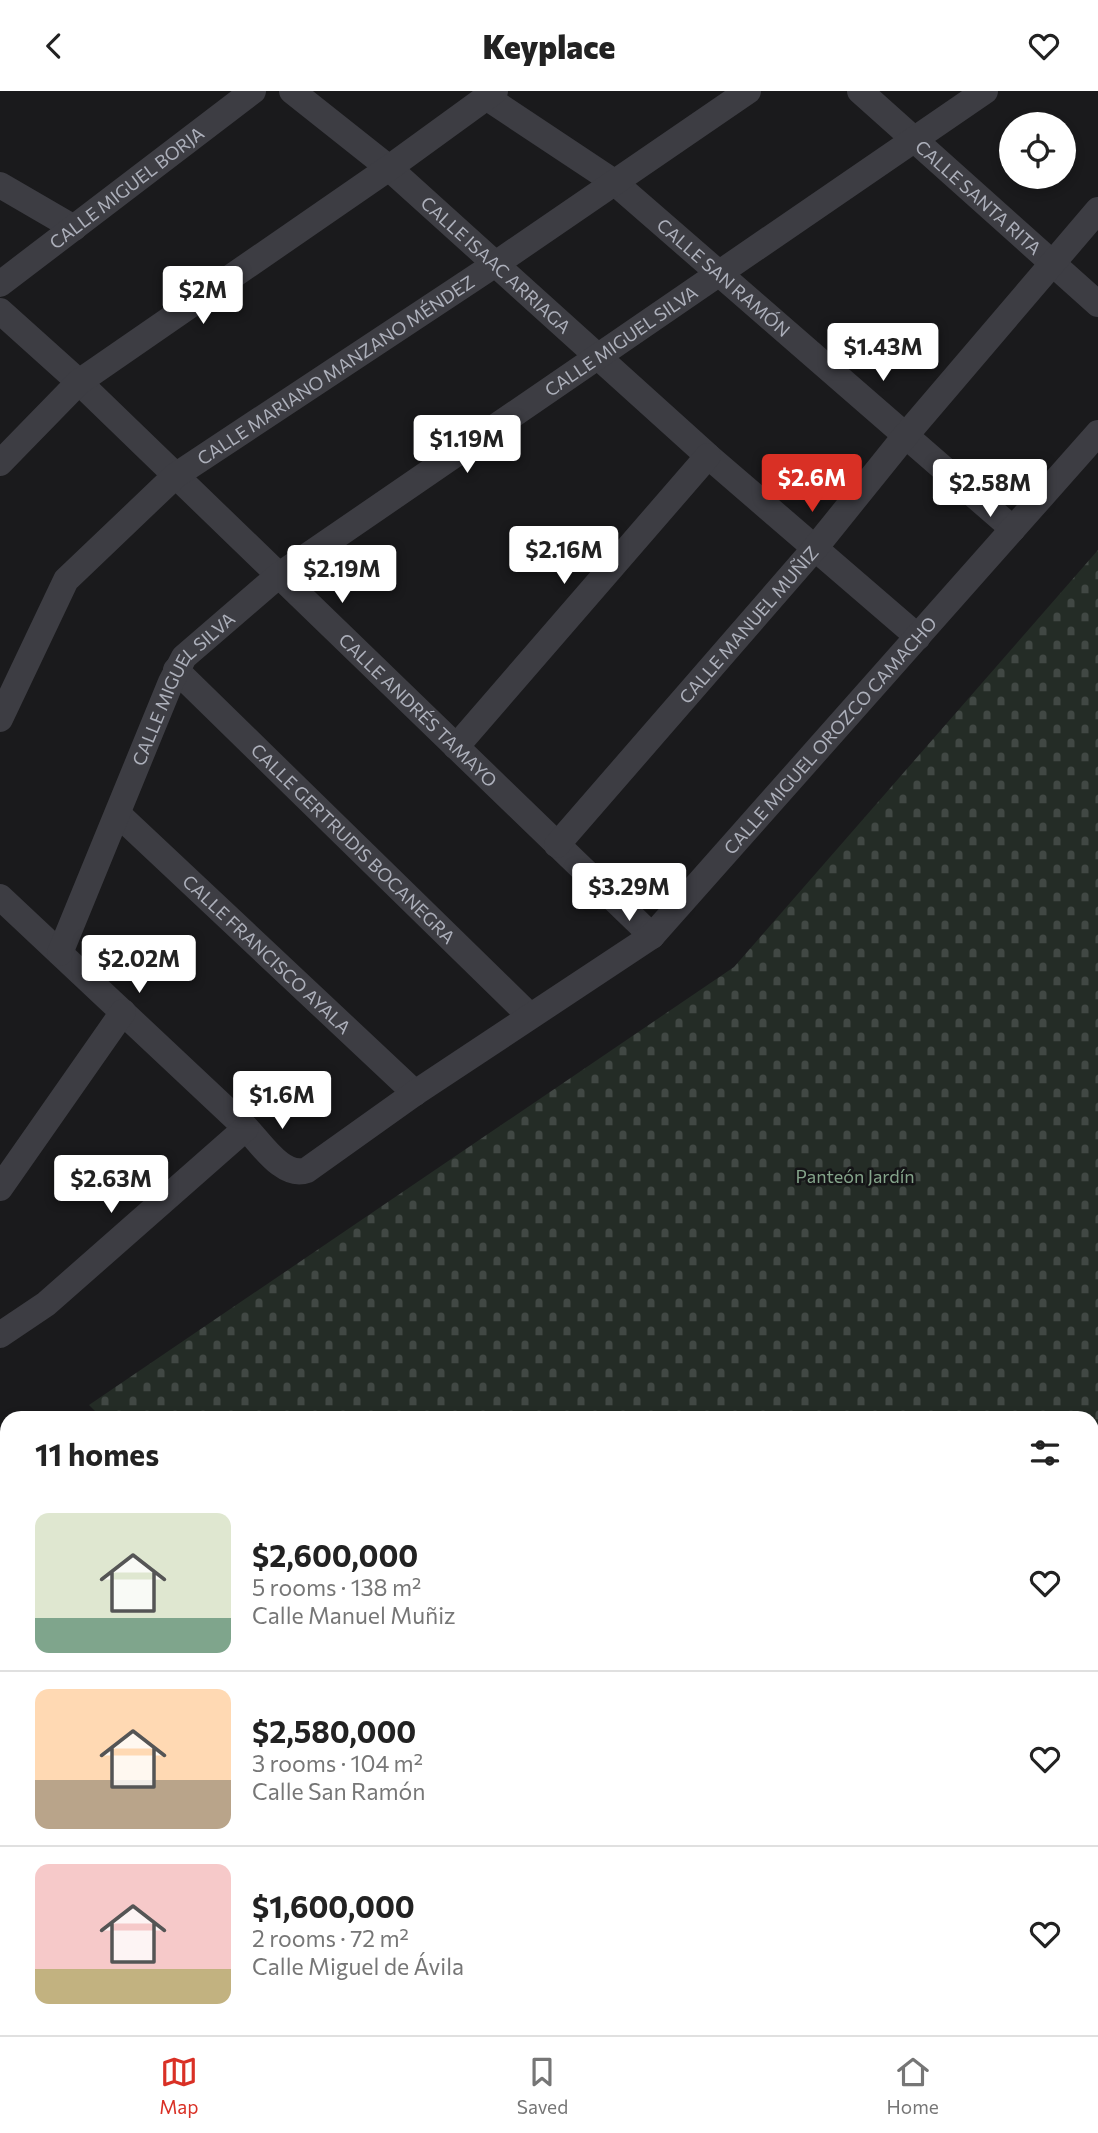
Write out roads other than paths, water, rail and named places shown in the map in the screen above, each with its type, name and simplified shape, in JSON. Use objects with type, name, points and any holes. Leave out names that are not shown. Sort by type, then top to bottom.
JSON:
[{"type":"street","name":"CALLE MIGUEL BORJA","points":[[0,284],[253,91]]},
{"type":"street","name":"CALLE ISAAC ARRIAGA","points":[[292,91],[389,169],[497,263],[708,456],[918,637]]},
{"type":"street","name":"CALLE MARIANO MANZANO MÉNDEZ","points":[[0,719],[66,580],[175,476],[497,263],[748,91]]},
{"type":"street","name":"CALLE SANTA RITA","points":[[860,91],[1098,304]]},
{"type":"street","name":"CALLE MIGUEL SILVA","points":[[60,953],[176,670],[184,657],[278,576],[916,141],[985,91]]},
{"type":"street","points":[[0,463],[79,382],[389,169],[490,94]]},
{"type":"street","name":"CALLE SAN RAMÓN","points":[[490,94],[614,182],[1013,529]]},
{"type":"street","points":[[0,185],[74,228]]},
{"type":"street","name":"CALLE MANUEL MUÑIZ","points":[[557,845],[815,548],[906,435],[1098,210]]},
{"type":"street","name":"CALLE ANDRÉS TAMAYO","points":[[0,311],[79,382],[652,936]]},
{"type":"street","name":"CALLE MIGUEL OROZCO CAMACHO","points":[[246,1128],[283,1167],[294,1173],[307,1170],[415,1093],[652,936],[1098,433]]},
{"type":"street","points":[[456,747],[708,456]]},
{"type":"street","name":"CALLE GERTRUDIS BOCANEGRA","points":[[176,670],[530,1016]]},
{"type":"street","name":"CALLE FRANCISCO AYALA","points":[[118,815],[415,1093]]},
{"type":"street","points":[[0,897],[246,1128],[46,1304],[0,1335]]},
{"type":"street","points":[[0,1188],[123,1012]]},
{"type":"park label","name":"Panteón Jardín","points":[[855,1176]]}]
